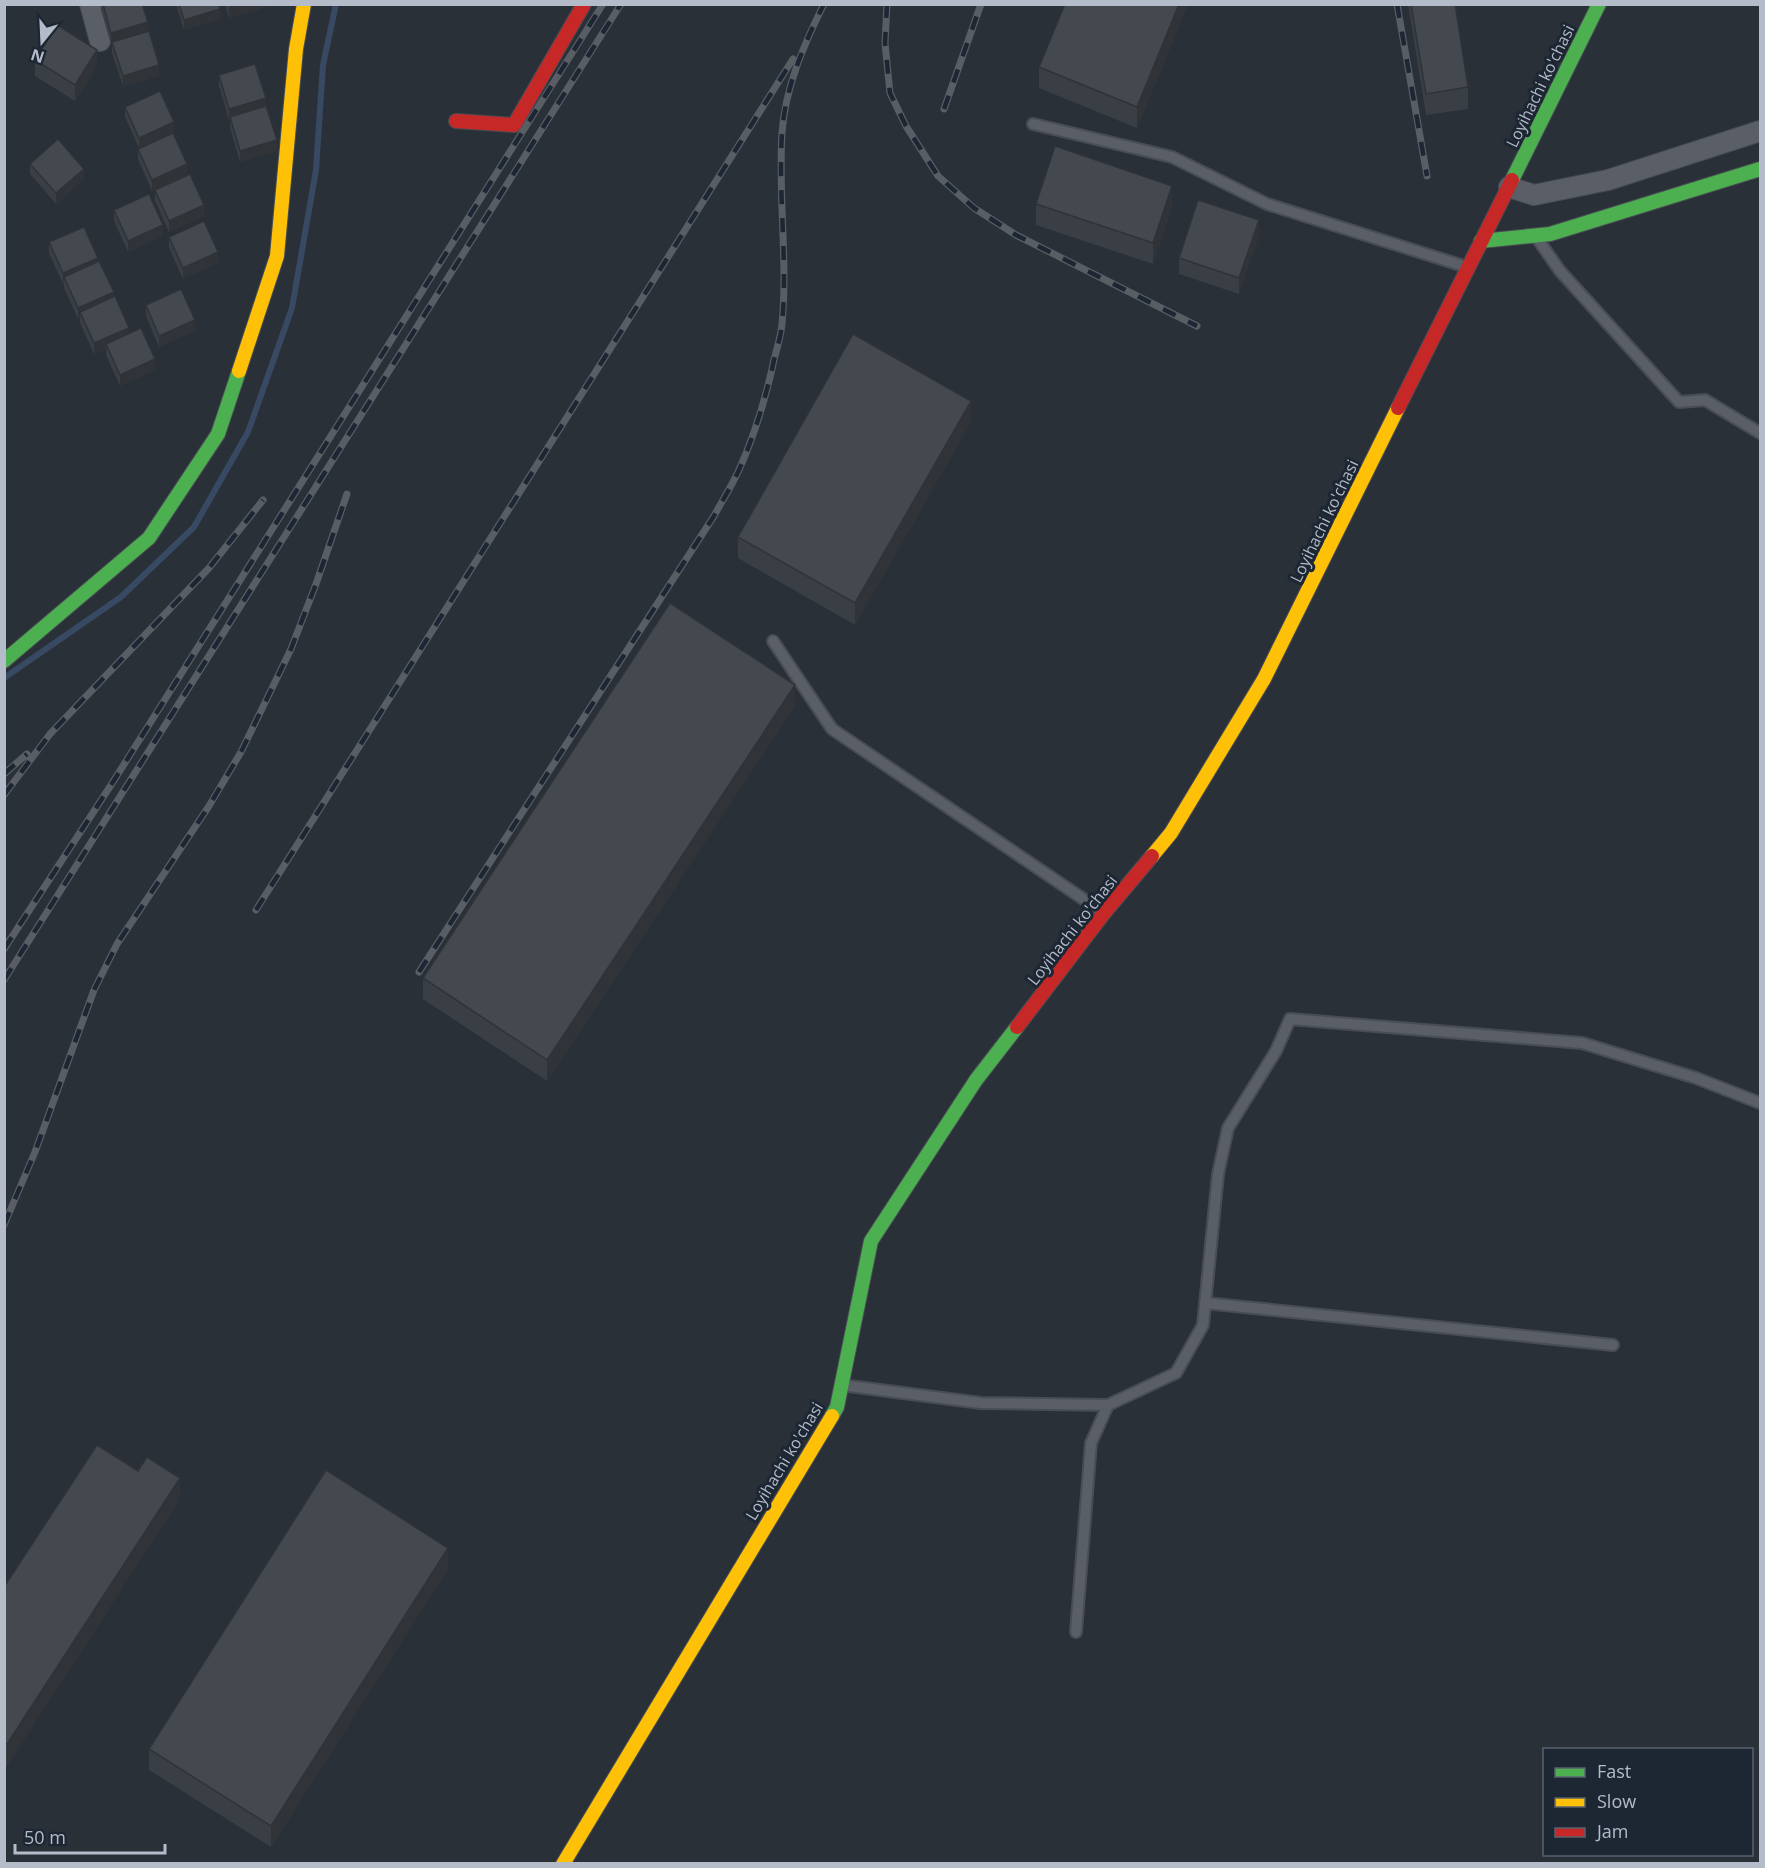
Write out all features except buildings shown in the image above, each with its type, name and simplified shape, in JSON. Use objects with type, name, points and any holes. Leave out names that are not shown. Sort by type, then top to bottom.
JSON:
[{"type":"street","points":[[90,4],[100,41]]},
{"type":"street","points":[[4,661],[149,538],[218,434],[277,256],[296,49],[304,4]]},
{"type":"street","points":[[456,121],[514,125],[584,4]]},
{"type":"street","name":"Loyihachi ko'chasi","points":[[563,1863],[837,1407],[871,1241],[976,1080],[1104,913],[1171,833],[1264,679],[1599,4]]},
{"type":"street","points":[[1509,187],[1534,195],[1608,180],[1761,131]]},
{"type":"street","points":[[1481,241],[1550,234],[1761,169]]},
{"type":"lane","points":[[1033,124],[1172,157],[1267,204],[1468,267]]},
{"type":"lane","points":[[1535,236],[1560,271],[1679,402],[1705,400],[1761,433]]},
{"type":"lane","points":[[774,641],[832,729],[1104,913]]},
{"type":"lane","points":[[841,1385],[981,1403],[1108,1406],[1176,1373],[1203,1325],[1218,1174],[1228,1128],[1276,1051],[1290,1019],[1582,1043],[1696,1077],[1761,1103]]},
{"type":"lane","points":[[1205,1303],[1613,1345]]},
{"type":"lane","points":[[1076,1632],[1091,1443],[1108,1406]]},
{"type":"waterway","points":[[4,678],[121,597],[194,527],[248,432],[292,308],[316,170],[323,65],[336,4]]},
{"type":"railway","points":[[4,949],[111,785],[603,4]]},
{"type":"railway","points":[[4,980],[621,4]]},
{"type":"railway","points":[[419,972],[714,516],[744,459],[763,402],[781,328],[784,300],[781,181],[784,116],[791,83],[809,35],[824,4]]},
{"type":"railway","points":[[887,4],[885,43],[890,93],[906,126],[938,176],[974,208],[1016,235],[1197,326]]},
{"type":"railway","points":[[944,109],[981,4]]},
{"type":"railway","points":[[1397,4],[1427,176]]},
{"type":"railway","points":[[256,910],[793,59]]},
{"type":"railway","points":[[4,1225],[35,1152],[94,990],[117,944],[209,806],[241,752],[291,649],[347,494]]},
{"type":"railway","points":[[4,795],[50,734],[209,568],[263,500]]},
{"type":"railway","points":[[4,774],[27,754]]},
{"type":"traffic: fast","points":[[1512,180],[1599,4]]},
{"type":"traffic: fast","points":[[1481,241],[1550,234],[1760,169]]},
{"type":"traffic: fast","points":[[4,661],[149,538],[218,434],[239,371]]},
{"type":"traffic: fast","points":[[832,1416],[837,1407],[871,1241],[976,1080],[1017,1027]]},
{"type":"traffic: slow","points":[[239,371],[277,256],[296,49],[304,4]]},
{"type":"traffic: slow","points":[[1152,856],[1171,833],[1264,679],[1398,408]]},
{"type":"traffic: slow","points":[[563,1864],[832,1416]]},
{"type":"traffic: jam","points":[[456,121],[514,125],[584,4]]},
{"type":"traffic: jam","points":[[1398,408],[1512,180]]},
{"type":"traffic: jam","points":[[1017,1027],[1104,913],[1152,856]]}]
